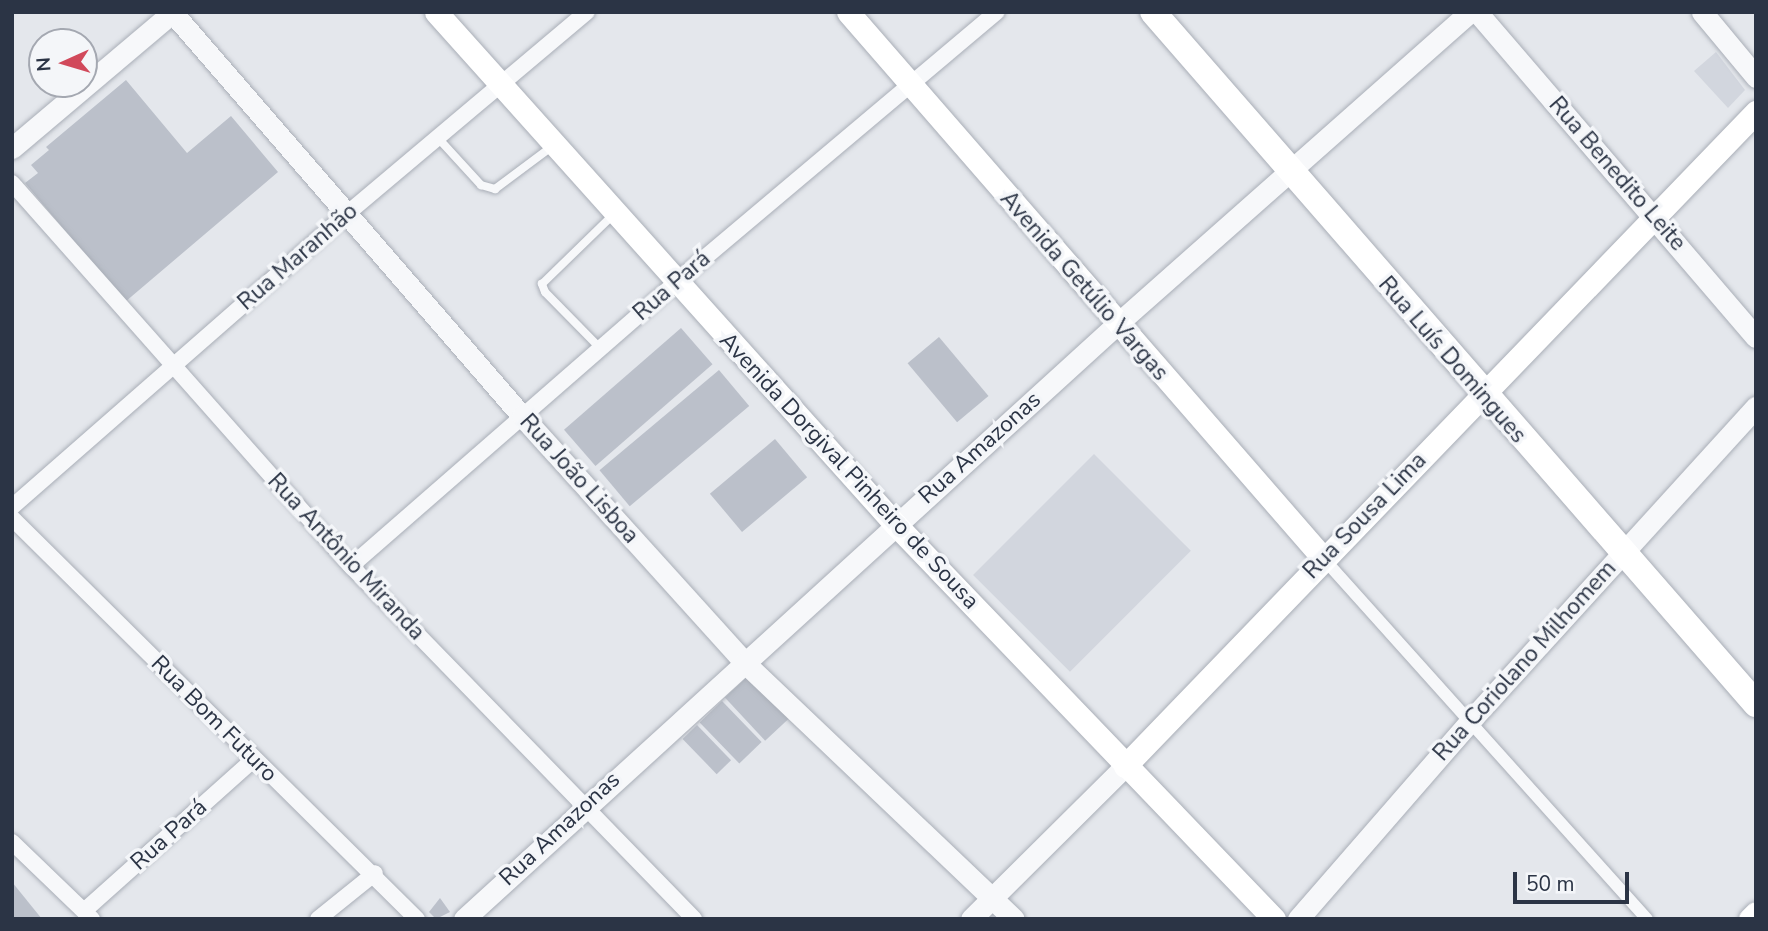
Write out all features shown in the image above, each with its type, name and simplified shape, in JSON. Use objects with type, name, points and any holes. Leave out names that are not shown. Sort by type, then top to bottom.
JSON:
[{"type":"main road","name":"Avenida Dorgival Pinheiro de Sousa","points":[[436,12],[896,525],[1274,919]]},
{"type":"main road","name":"Avenida Getúlio Vargas","points":[[848,12],[1116,325],[1323,558]]},
{"type":"main road","name":"Rua Luís Domingues","points":[[1153,12],[1482,395],[1756,704]]},
{"type":"main road","name":"Rua Sousa Lima","points":[[1125,766],[1756,112]]},
{"type":"main road","points":[[1750,919],[1756,913]]},
{"type":"street","points":[[12,148],[173,12]]},
{"type":"street","name":"Rua João Lisboa","points":[[173,12],[522,416],[745,663],[1014,919]]},
{"type":"street","name":"Rua Maranhão","points":[[12,507],[348,213],[587,12]]},
{"type":"street","name":"Rua Pará","points":[[351,566],[676,282],[998,12]]},
{"type":"street","name":"Rua Amazonas","points":[[464,919],[582,807],[745,663],[1116,325],[1291,174],[1470,12]]},
{"type":"street","name":"Rua Benedito Leite","points":[[1478,12],[1756,337]]},
{"type":"street","points":[[1702,12],[1756,77]]},
{"type":"street","name":"Rua Antônio Miranda","points":[[12,183],[351,566],[582,807],[694,919]]},
{"type":"street","name":"Rua Coriolano Milhomem","points":[[1298,919],[1470,721],[1756,407]]},
{"type":"street","name":"Rua Bom Futuro","points":[[12,518],[254,759],[375,873],[417,919]]},
{"type":"street","points":[[1323,558],[1647,919]]},
{"type":"street","name":"Rua Pará","points":[[88,915],[254,759]]},
{"type":"street","name":"Rua Sousa Lima","points":[[971,919],[1125,766]]},
{"type":"street","points":[[12,842],[88,915]]},
{"type":"street","points":[[318,919],[375,873]]},
{"type":"lane","points":[[438,138],[481,185],[495,189],[554,145]]},
{"type":"lane","points":[[600,348],[545,292],[542,284],[615,213]]},
{"type":"shaded area","points":[[1716,52],[1745,90],[1728,108],[1694,71]]},
{"type":"shaded area","points":[[1094,454],[1191,551],[1070,672],[973,575]]},
{"type":"building","points":[[126,80],[187,153],[231,116],[278,172],[125,302],[25,183],[38,173],[31,165],[49,150],[46,147]]},
{"type":"building","points":[[681,328],[712,364],[596,466],[564,430]]},
{"type":"building","points":[[939,337],[988,396],[957,422],[908,363]]},
{"type":"building","points":[[719,370],[749,406],[630,506],[599,470]]},
{"type":"building","points":[[775,439],[807,477],[742,532],[710,494]]},
{"type":"building","points":[[749,675],[789,718],[765,741],[725,698]]},
{"type":"building","points":[[722,701],[762,742],[739,764],[700,723]]},
{"type":"building","points":[[697,725],[731,760],[717,774],[683,739]]},
{"type":"building","points":[[12,882],[42,919],[12,919]]},
{"type":"building","points":[[440,898],[450,912],[436,919],[429,912]]}]
